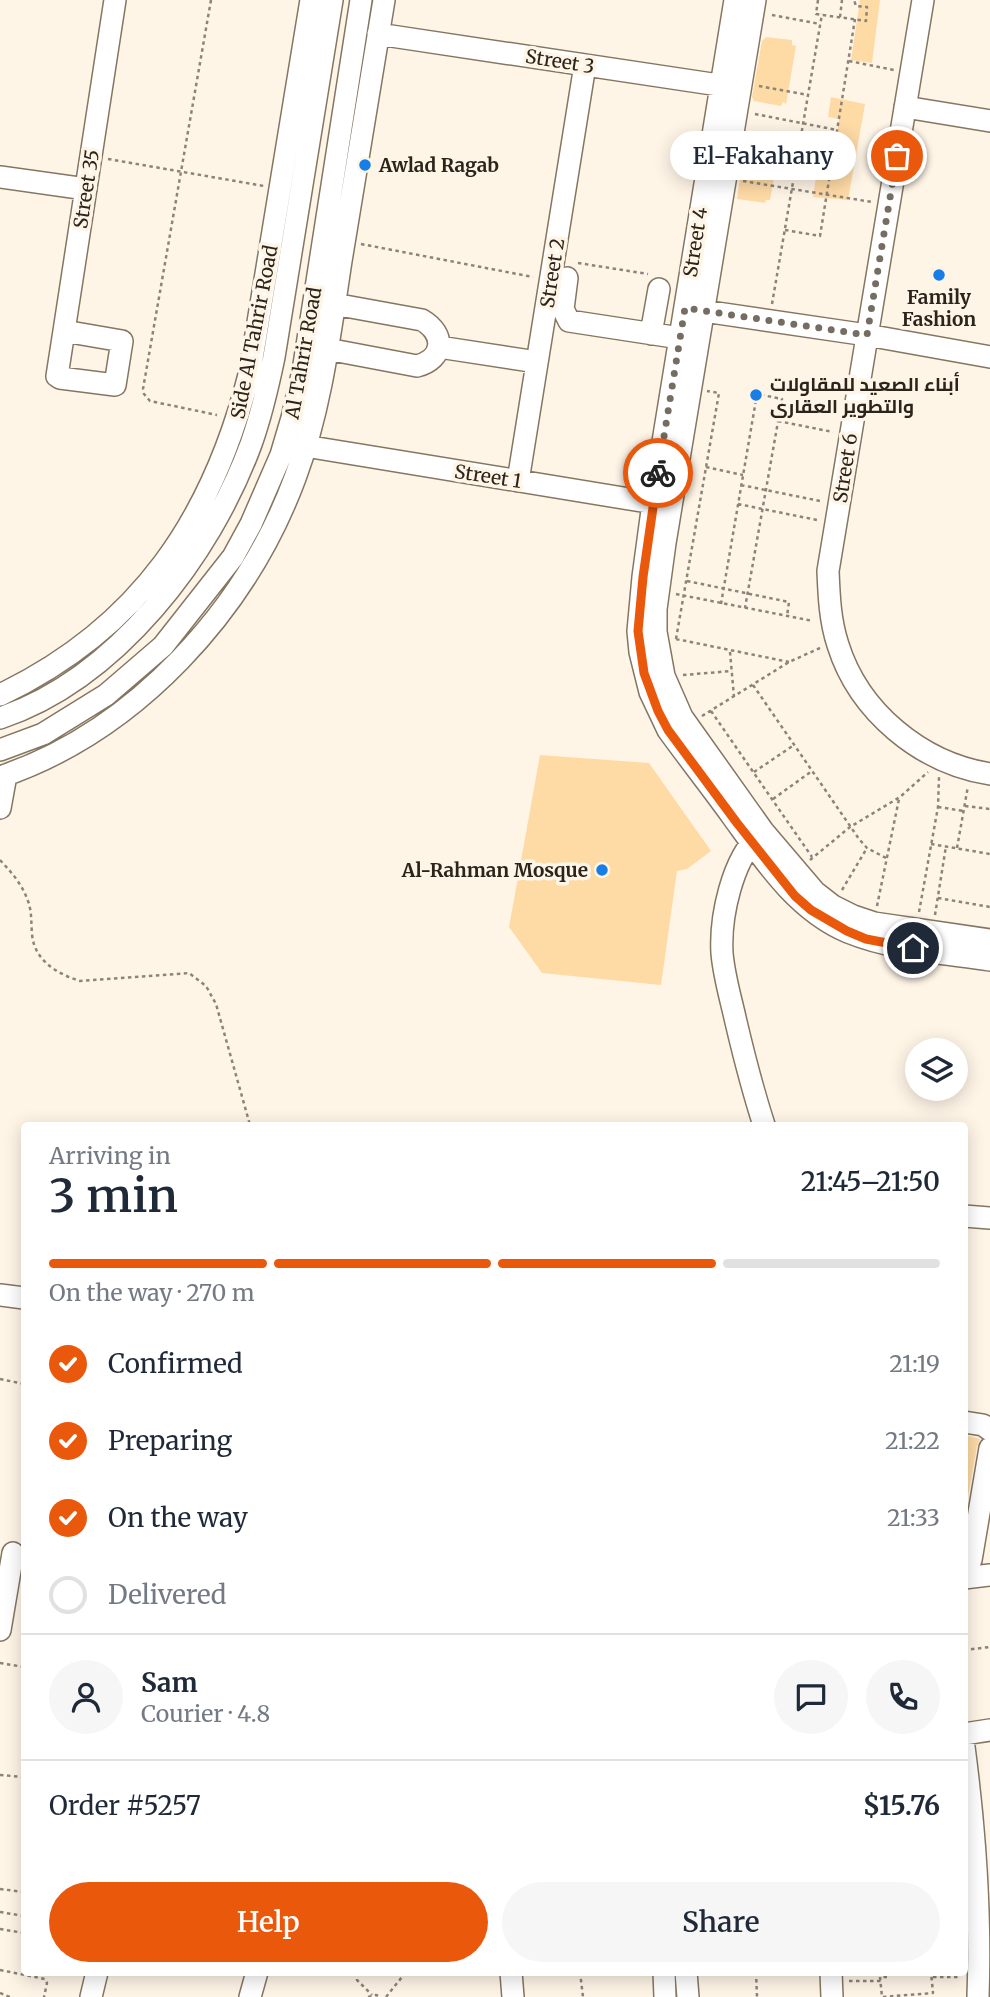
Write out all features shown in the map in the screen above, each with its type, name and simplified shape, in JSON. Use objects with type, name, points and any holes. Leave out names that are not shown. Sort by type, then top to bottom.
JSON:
[{"type":"street","name":"Street 35","points":[[64,331],[119,339],[122,344],[115,385],[58,377],[64,331],[115,0]]},
{"type":"street","name":"Side Al Tahrir Road","points":[[0,695],[35,678],[75,653],[111,622],[143,588],[168,558],[202,503],[224,456],[250,371],[311,0]]},
{"type":"street","name":"Al Tahrir Road","points":[[0,718],[62,689],[103,659],[144,622],[212,525],[233,487],[251,444],[274,357],[332,0]]},
{"type":"street","name":"Al Tahrir Road","points":[[0,750],[43,734],[106,695],[163,646],[233,557],[267,490],[292,418],[303,371],[326,313],[361,0]]},
{"type":"street","points":[[0,808],[3,776],[49,756],[91,732],[130,705],[166,674],[220,614],[255,563],[278,521],[305,446],[327,349],[326,313],[344,241],[384,0]]},
{"type":"street","name":"Street 4","points":[[735,0],[735,86],[738,111],[726,178],[694,310],[680,338],[661,504],[638,631],[644,673],[668,730],[757,837],[833,906],[874,923],[990,940]]},
{"type":"street","name":"Street 6","points":[[923,0],[828,571],[829,609],[838,646],[854,681],[876,712],[904,738],[940,760],[981,772]]},
{"type":"street","name":"Street 4","points":[[755,6],[735,86],[694,310],[690,388],[661,504],[656,632],[664,676],[682,717],[757,837],[795,896],[811,910],[847,931],[887,944],[990,960]]},
{"type":"street","name":"Street 3","points":[[378,34],[735,86]]},
{"type":"street","name":"Street 2","points":[[518,481],[537,362],[557,273],[585,65]]},
{"type":"street","points":[[905,107],[990,121]]},
{"type":"street","points":[[0,177],[86,189]]},
{"type":"street","points":[[557,273],[563,309],[569,321],[680,338]]},
{"type":"street","points":[[651,334],[654,281]]},
{"type":"street","points":[[694,310],[867,335],[990,357]]},
{"type":"street","points":[[326,313],[422,320],[432,326],[438,336],[439,347],[434,357],[417,366],[327,349]]},
{"type":"street","points":[[439,347],[537,362]]},
{"type":"street","name":"Street 1","points":[[305,446],[661,504]]},
{"type":"street","points":[[193,607],[220,614]]},
{"type":"street","points":[[757,837],[738,866],[732,883],[723,924],[722,952],[725,981],[763,1122]]},
{"type":"street","points":[[968,1216],[990,1218]]},
{"type":"street","points":[[0,1295],[21,1298]]},
{"type":"street","points":[[968,1422],[983,1424],[990,1430]]},
{"type":"street","points":[[990,1448],[972,1564],[990,1575]]},
{"type":"street","points":[[0,1630],[12,1562]]},
{"type":"street","points":[[968,1733],[990,1730]]},
{"type":"street","points":[[968,1781],[975,1841],[978,1987]]},
{"type":"street","points":[[91,1997],[96,1976]]},
{"type":"street","points":[[250,1997],[256,1976]]},
{"type":"street","points":[[511,1976],[513,1997]]},
{"type":"street","points":[[664,1976],[665,1997]]},
{"type":"street","points":[[686,1976],[688,1997]]},
{"type":"path","points":[[211,0],[144,394],[150,401],[237,420]]},
{"type":"path","points":[[818,0],[816,14],[866,21],[867,7],[856,6],[854,0]]},
{"type":"path","points":[[840,17],[842,0]]},
{"type":"path","points":[[755,6],[820,24]]},
{"type":"path","points":[[770,321],[822,15]]},
{"type":"path","points":[[785,230],[820,236],[855,19]]},
{"type":"path","points":[[849,61],[911,73]]},
{"type":"path","points":[[735,86],[808,95]]},
{"type":"path","points":[[738,111],[837,130]]},
{"type":"path","points":[[798,154],[832,160]]},
{"type":"path","points":[[91,156],[281,189]]},
{"type":"path","points":[[726,178],[889,205]]},
{"type":"path","points":[[344,241],[557,273],[654,281]]},
{"type":"path","points":[[676,639],[719,393],[690,388]]},
{"type":"path","points":[[721,604],[757,394],[782,398],[745,608]]},
{"type":"path","points":[[778,421],[850,435]]},
{"type":"path","points":[[706,467],[743,475]]},
{"type":"path","points":[[741,485],[766,490],[838,514]]},
{"type":"path","points":[[738,504],[762,509],[838,514]]},
{"type":"path","points":[[687,581],[789,601],[786,617]]},
{"type":"path","points":[[659,591],[814,621],[825,616],[829,609]]},
{"type":"path","points":[[656,632],[676,639],[789,662]]},
{"type":"path","points":[[682,717],[695,719],[789,662],[822,647],[838,646]]},
{"type":"path","points":[[730,650],[734,697]]},
{"type":"path","points":[[664,676],[732,671]]},
{"type":"path","points":[[753,685],[850,827],[867,848],[886,858]]},
{"type":"path","points":[[711,711],[812,857]]},
{"type":"path","points":[[754,772],[794,745]]},
{"type":"path","points":[[800,876],[812,857],[850,827],[900,797],[940,760]]},
{"type":"path","points":[[924,930],[931,844],[938,807],[940,760]]},
{"type":"path","points":[[773,799],[812,771]]},
{"type":"path","points":[[957,848],[965,806],[981,772]]},
{"type":"path","points":[[874,923],[900,797]]},
{"type":"path","points":[[965,806],[990,809]]},
{"type":"path","points":[[938,807],[964,811]]},
{"type":"path","points":[[931,844],[990,854]]},
{"type":"path","points":[[924,930],[938,898],[946,846]]},
{"type":"path","points":[[833,906],[867,848]]},
{"type":"path","points":[[0,860],[23,888],[29,904],[32,936],[38,953],[49,966],[64,976],[80,981],[189,973],[206,986],[220,1015],[249,1122]]},
{"type":"path","points":[[938,898],[990,907]]},
{"type":"path","points":[[0,1380],[21,1384]]},
{"type":"path","points":[[968,1650],[990,1647]]},
{"type":"path","points":[[0,1663],[21,1666]]},
{"type":"path","points":[[0,1774],[21,1777]]},
{"type":"path","points":[[0,1889],[21,1892]]},
{"type":"path","points":[[0,1912],[21,1916]]},
{"type":"path","points":[[0,1929],[21,1932]]},
{"type":"path","points":[[0,1970],[21,1974]]},
{"type":"path","points":[[30,1976],[45,1979],[47,1983],[44,1997]]},
{"type":"path","points":[[357,1976],[357,1980],[370,1996],[383,1997],[403,1976]]},
{"type":"path","points":[[580,1976],[583,1997]]},
{"type":"path","points":[[756,1976],[757,1997]]},
{"type":"path","points":[[889,1976],[880,1978],[881,1997],[933,1993],[931,1976]]},
{"type":"path","points":[[935,1976],[978,1987]]},
{"type":"path","points":[[832,1984],[881,1981]]},
{"type":"path","points":[[0,1993],[10,1997]]},
{"type":"building","points":[[860,0],[880,0],[872,63],[851,60]]},
{"type":"building","points":[[766,37],[792,40],[792,45],[796,46],[786,104],[783,102],[781,106],[754,101],[752,97],[762,41]]},
{"type":"building","points":[[831,97],[865,104],[848,200],[813,197],[816,177],[832,179],[839,119],[828,117]]},
{"type":"building","points":[[751,134],[776,139],[776,143],[780,144],[770,200],[765,203],[737,199],[745,139],[749,140]]},
{"type":"building","name":"Al-Rahman Mosque","points":[[540,755],[649,763],[711,851],[687,869],[677,871],[661,985],[542,973],[509,927]]},
{"type":"building","points":[[968,1436],[980,1439],[968,1497]]},
{"type":"way so far","points":[[658,473],[685,308],[867,335],[897,156]]},
{"type":"place","name":"El-Fakahany","points":[[897,156]]},
{"type":"place","name":"Awlad Ragab","points":[[365,165]]},
{"type":"place","name":"Family Fashion","points":[[939,275]]},
{"type":"place","name":"أبناء الصعيد للمقاولات والتطوير العقارى","points":[[756,395]]},
{"type":"place","name":"Al-Rahman Mosque","points":[[602,870]]},
{"type":"route","points":[[658,473],[638,631],[644,673],[668,730],[751,842],[795,896],[828,922],[847,931],[866,939],[913,948]]}]
